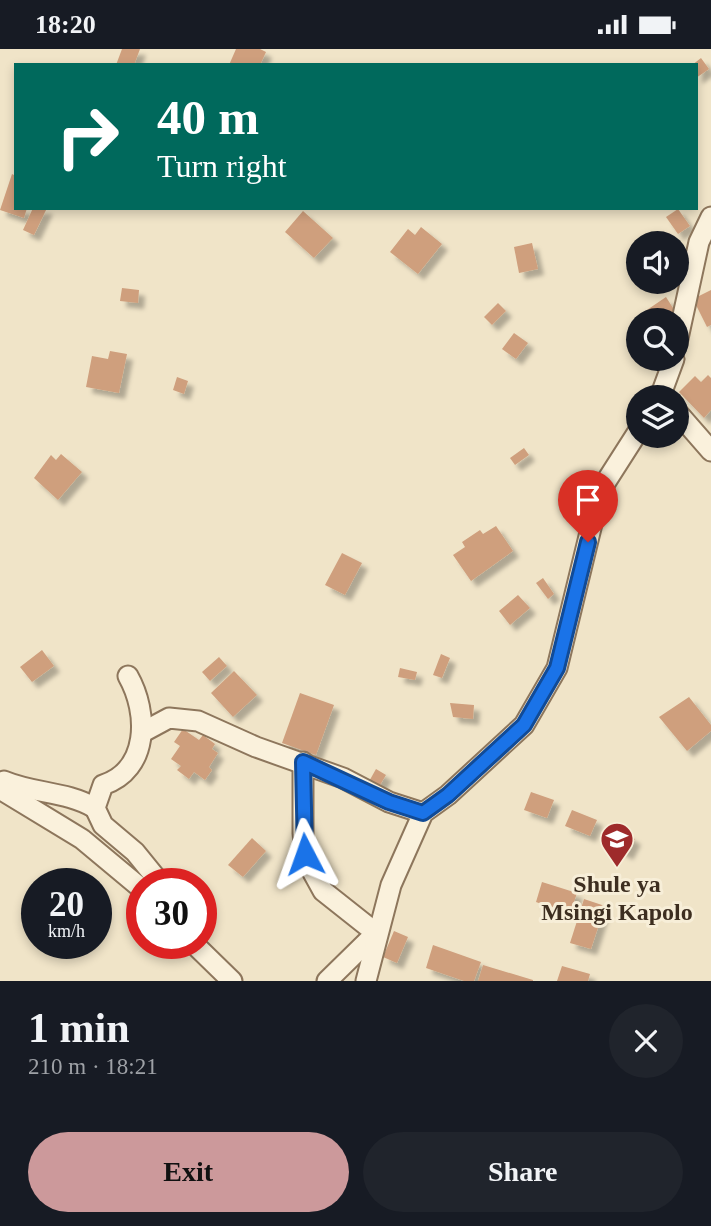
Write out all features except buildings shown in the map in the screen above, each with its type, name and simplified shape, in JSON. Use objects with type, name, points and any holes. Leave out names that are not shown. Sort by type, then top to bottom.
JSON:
[{"type":"street","points":[[687,308],[711,217]]},
{"type":"street","points":[[689,426],[711,451]]},
{"type":"street","points":[[366,981],[376,933],[391,885],[423,813],[448,795],[524,725],[557,668],[600,491],[627,448]]},
{"type":"street","points":[[95,808],[103,785],[120,779],[134,763],[142,732],[134,686],[128,676]]},
{"type":"street","points":[[142,732],[169,718],[198,721],[256,747],[303,762],[389,802],[423,813]]},
{"type":"street","points":[[303,762],[303,833],[305,854],[312,871],[323,891],[376,933]]},
{"type":"street","points":[[0,780],[26,790],[77,797],[95,808],[103,825],[135,852],[148,868]]},
{"type":"street","points":[[0,789],[82,839],[126,876]]},
{"type":"street","points":[[327,981],[376,933]]},
{"type":"street","points":[[209,959],[232,981]]},
{"type":"place","name":"Shule ya Msingi Kapolo","points":[[617,869]]},
{"type":"route","points":[[305,854],[302,813],[305,779],[303,762],[343,778],[389,802],[423,813],[448,795],[524,725],[557,668],[588,542]]}]
